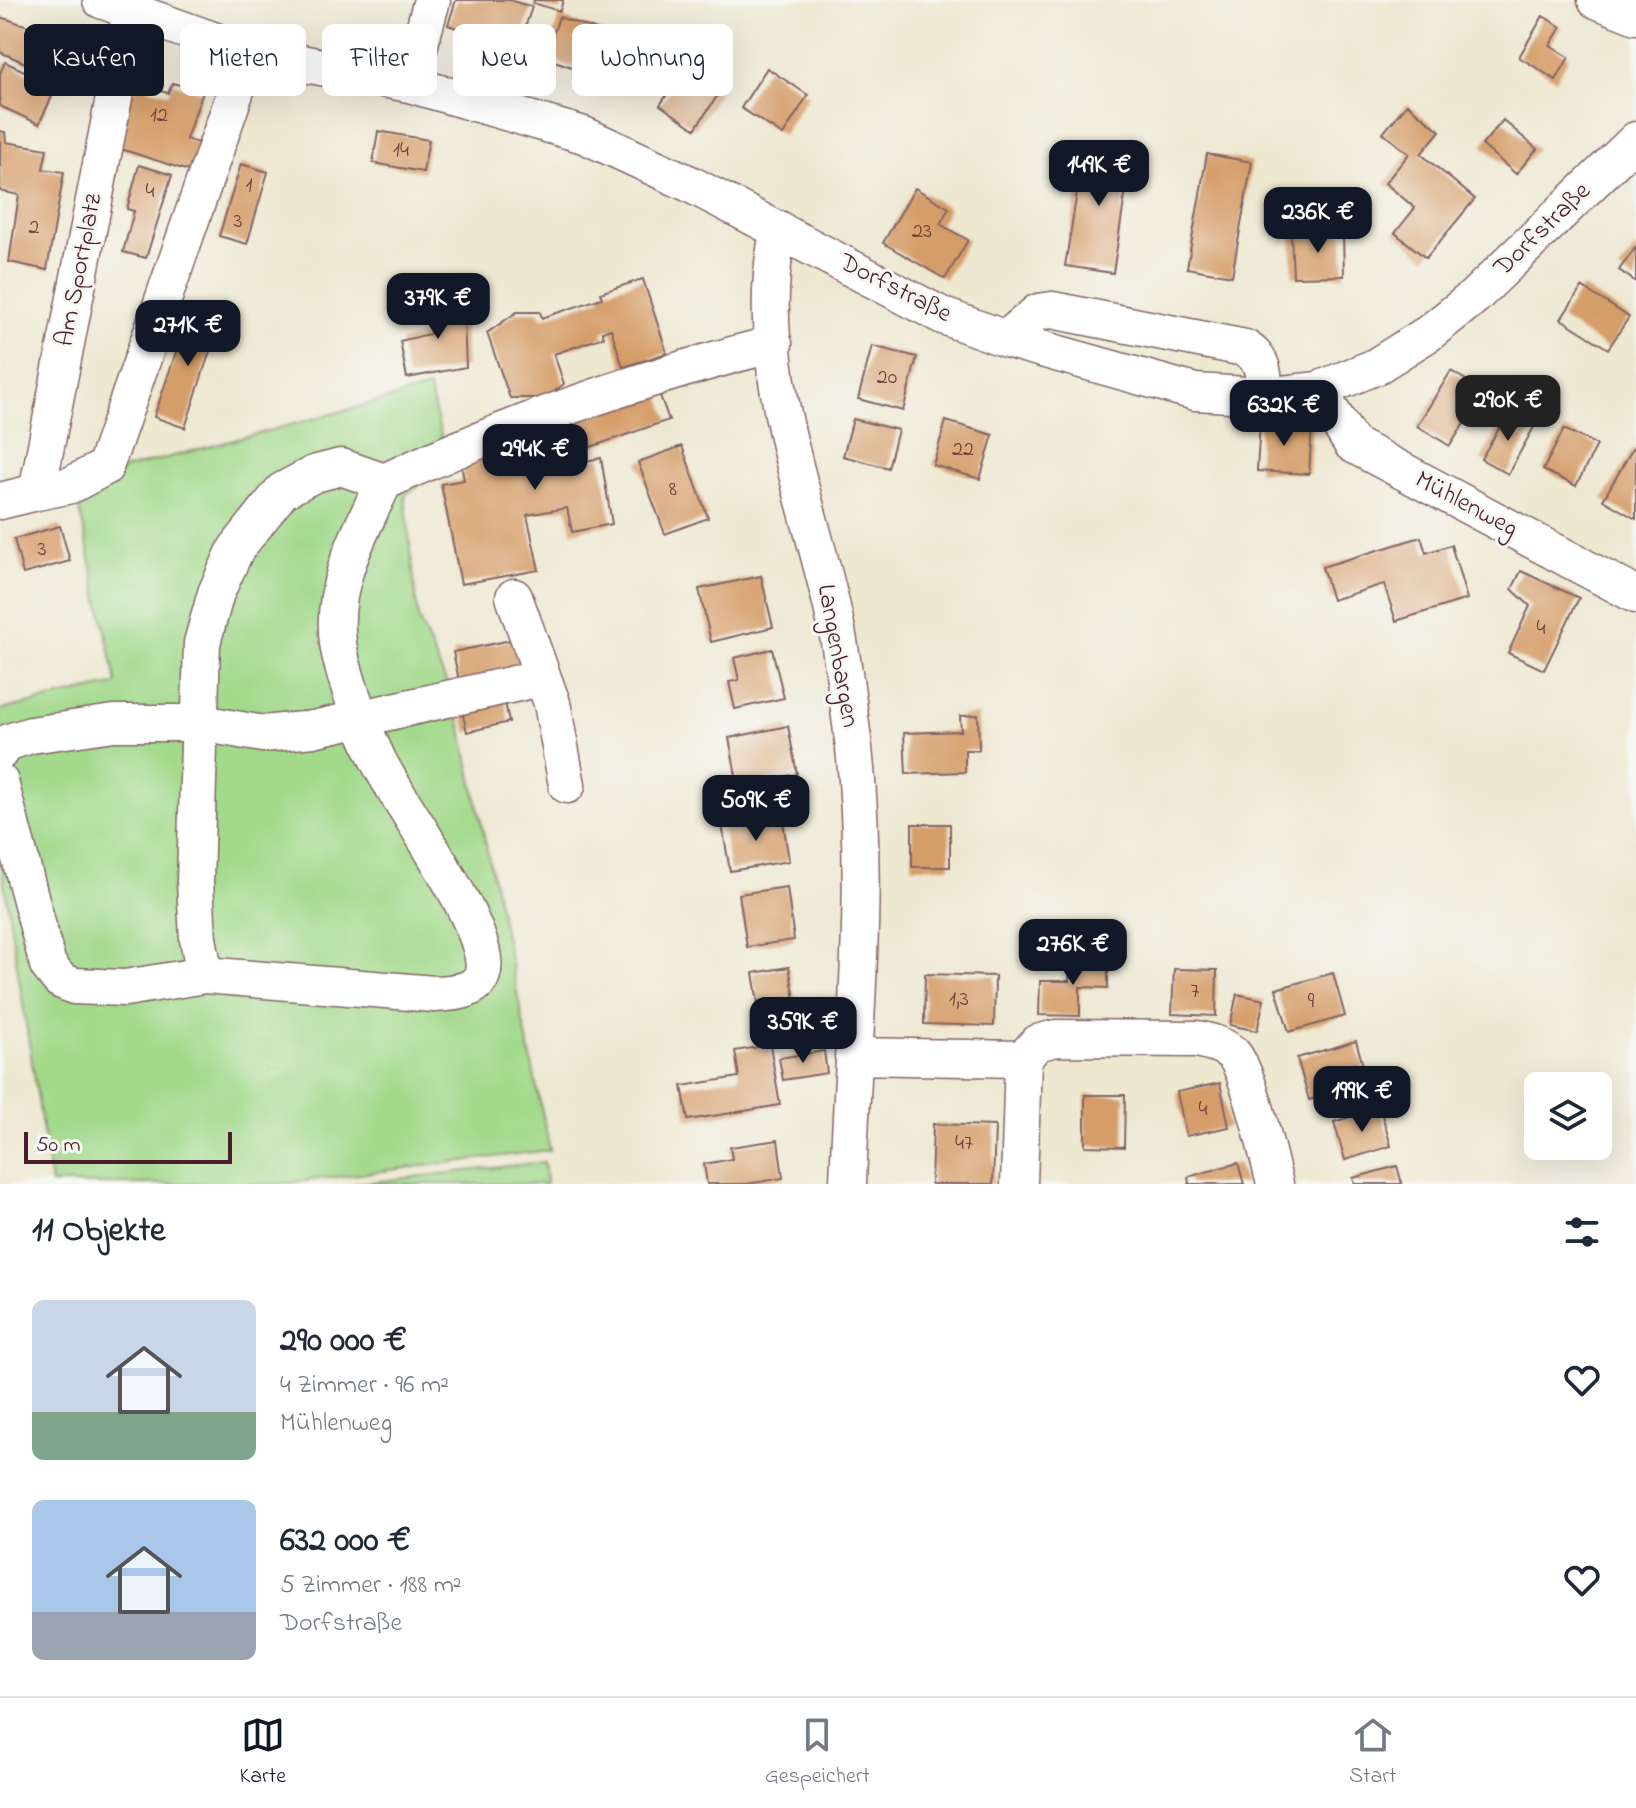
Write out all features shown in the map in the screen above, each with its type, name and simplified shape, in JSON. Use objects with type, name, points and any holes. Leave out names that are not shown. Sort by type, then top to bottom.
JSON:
[{"type":"street","points":[[425,24],[432,0]]},
{"type":"street","points":[[1596,0],[1636,16]]},
{"type":"street","name":"Dorfstraße","points":[[116,6],[180,29]]},
{"type":"street","name":"Am Sportplatz","points":[[37,492],[116,6]]},
{"type":"street","name":"Dorfstraße","points":[[437,92],[584,135],[779,229],[943,316],[1006,339],[1195,392],[1265,396],[1318,390],[1375,367],[1429,333],[1474,297],[1636,140]]},
{"type":"street","points":[[0,501],[71,485],[105,467],[234,96]]},
{"type":"street","name":"Langenbargen","points":[[779,229],[773,255],[774,344],[785,428],[834,617],[852,727],[858,817],[859,927],[848,1184]]},
{"type":"street","points":[[1006,339],[1038,312],[1052,310],[1245,348],[1257,355],[1263,371],[1265,396]]},
{"type":"street","points":[[0,782],[48,965],[60,980],[74,986],[125,988],[205,975],[434,994],[456,993],[472,987],[482,974],[482,953],[466,911],[377,759],[338,644],[337,608],[346,562],[384,482],[502,432],[702,363],[774,344]]},
{"type":"street","name":"Mühlenweg","points":[[1318,390],[1352,444],[1636,595]]},
{"type":"street","points":[[205,975],[198,939],[195,882],[202,643],[216,593],[236,549],[262,512],[282,491],[341,467],[384,482]]},
{"type":"street","points":[[514,597],[552,703],[567,785]]},
{"type":"street","points":[[0,752],[9,742],[73,727],[149,721],[201,723],[263,734],[313,729],[541,678]]},
{"type":"street","points":[[1019,1184],[1023,1059],[1037,1043],[1056,1038],[1197,1039],[1219,1044],[1234,1055],[1245,1077],[1275,1184]]},
{"type":"street","points":[[853,1056],[1023,1059]]},
{"type":"green space","points":[[429,388],[449,466],[405,495],[418,618],[457,707],[550,1150],[279,1184],[51,1184],[0,857],[0,710],[117,684],[78,502],[103,492],[125,469]]},
{"type":"green space","points":[[544,1162],[546,1184],[354,1184]]},
{"type":"building","points":[[456,0],[509,0],[532,7],[526,24],[448,25]]},
{"type":"building","points":[[534,0],[563,0],[560,11],[533,3]]},
{"type":"building","points":[[1543,16],[1561,27],[1550,45],[1569,57],[1556,80],[1519,57]]},
{"type":"building","points":[[0,17],[24,25],[24,63],[0,52]]},
{"type":"building","points":[[559,17],[579,24],[572,24],[572,67],[556,62],[556,26]]},
{"type":"building","points":[[5,62],[24,71],[24,96],[52,96],[39,124],[0,106],[0,73]]},
{"type":"building","points":[[767,68],[808,95],[783,135],[741,108]]},
{"type":"building","points":[[173,83],[180,85],[180,96],[202,96],[186,139],[206,146],[195,173],[115,147],[129,96],[164,96],[164,92],[168,93]]},
{"type":"building","points":[[666,96],[717,96],[695,129],[660,105]]},
{"type":"building","points":[[1407,104],[1440,131],[1421,154],[1475,199],[1426,258],[1395,233],[1415,208],[1385,183],[1409,154],[1383,133]]},
{"type":"building","points":[[1503,120],[1537,149],[1516,174],[1482,145]]},
{"type":"building","points":[[0,131],[5,132],[6,142],[47,149],[43,169],[64,172],[47,270],[9,262],[19,195],[0,191]]},
{"type":"building","points":[[378,131],[429,140],[423,172],[373,163]]},
{"type":"building","points":[[1085,143],[1132,150],[1113,273],[1065,266]]},
{"type":"building","points":[[1207,154],[1252,162],[1232,276],[1187,268]]},
{"type":"building","points":[[241,164],[268,172],[247,244],[219,236]]},
{"type":"building","points":[[139,165],[172,175],[146,258],[123,252],[134,211],[127,209]]},
{"type":"building","points":[[915,188],[949,208],[940,224],[968,240],[945,279],[883,243]]},
{"type":"building","points":[[1343,233],[1344,276],[1293,277],[1291,234]]},
{"type":"building","points":[[1636,247],[1636,282],[1619,270]]},
{"type":"building","points":[[643,279],[667,353],[623,367],[611,329],[602,332],[604,337],[554,354],[564,384],[546,398],[510,398],[487,333],[517,312],[540,312],[542,318],[602,298],[600,293]]},
{"type":"building","points":[[1582,287],[1629,317],[1608,349],[1561,319]]},
{"type":"building","points":[[463,296],[466,367],[407,378],[400,341],[433,333],[431,299]]},
{"type":"building","points":[[191,308],[221,317],[185,428],[154,417]]},
{"type":"building","points":[[872,346],[917,357],[903,411],[858,399]]},
{"type":"building","points":[[1451,371],[1484,391],[1450,446],[1417,426]]},
{"type":"building","points":[[659,393],[669,420],[585,449],[586,461],[601,458],[612,524],[572,532],[567,508],[527,515],[539,570],[461,584],[441,484],[464,480],[460,458],[561,439],[566,436],[562,427]]},
{"type":"building","points":[[1508,413],[1534,427],[1508,474],[1481,459]]},
{"type":"building","points":[[853,419],[898,430],[888,468],[843,456]]},
{"type":"building","points":[[946,421],[993,435],[980,479],[933,465]]},
{"type":"building","points":[[1260,421],[1312,424],[1309,474],[1257,471]]},
{"type":"building","points":[[1564,429],[1597,445],[1576,486],[1543,470]]},
{"type":"building","points":[[682,446],[708,518],[665,534],[638,462]]},
{"type":"building","points":[[1633,448],[1636,450],[1636,519],[1603,500]]},
{"type":"building","points":[[60,526],[70,561],[23,574],[14,539]]},
{"type":"building","points":[[1421,537],[1426,553],[1451,545],[1467,599],[1396,621],[1384,584],[1332,600],[1322,567]]},
{"type":"building","points":[[1521,571],[1579,598],[1544,670],[1508,653],[1530,606],[1512,589]]},
{"type":"building","points":[[761,576],[773,627],[711,642],[699,589]]},
{"type":"building","points":[[516,639],[523,672],[460,685],[453,652]]},
{"type":"building","points":[[772,649],[784,698],[735,709],[729,682],[739,680],[734,658]]},
{"type":"building","points":[[505,702],[509,722],[467,732],[462,711]]},
{"type":"building","points":[[978,715],[979,750],[965,750],[965,772],[906,774],[904,733],[961,731],[960,716]]},
{"type":"building","points":[[788,726],[797,774],[738,786],[729,738]]},
{"type":"building","points":[[782,815],[789,861],[730,871],[722,825]]},
{"type":"building","points":[[912,824],[950,824],[950,867],[912,867]]},
{"type":"building","points":[[787,887],[794,940],[747,947],[739,894]]},
{"type":"building","points":[[1070,957],[1108,958],[1108,988],[1080,987],[1080,1016],[1039,1015],[1040,981],[1069,981]]},
{"type":"building","points":[[789,967],[797,1009],[760,1015],[753,973]]},
{"type":"building","points":[[1174,969],[1217,970],[1216,1016],[1172,1014]]},
{"type":"building","points":[[1333,973],[1345,1016],[1289,1032],[1276,989]]},
{"type":"building","points":[[925,974],[995,976],[994,1026],[924,1024]]},
{"type":"building","points":[[1237,994],[1264,1000],[1257,1031],[1230,1025]]},
{"type":"building","points":[[1356,1041],[1368,1083],[1309,1100],[1297,1058]]},
{"type":"building","points":[[770,1045],[780,1105],[688,1120],[682,1086],[739,1077],[735,1051]]},
{"type":"building","points":[[824,1051],[827,1073],[783,1080],[779,1058]]},
{"type":"building","points":[[1220,1083],[1229,1127],[1186,1136],[1177,1092]]},
{"type":"building","points":[[1085,1095],[1125,1095],[1124,1147],[1085,1146]]},
{"type":"building","points":[[1380,1108],[1391,1146],[1345,1160],[1334,1122]]},
{"type":"building","points":[[933,1124],[995,1126],[993,1184],[931,1184]]},
{"type":"building","points":[[778,1140],[783,1178],[747,1184],[707,1184],[704,1164],[732,1159],[730,1147]]},
{"type":"building","points":[[1238,1163],[1244,1184],[1189,1184],[1188,1177]]},
{"type":"building","points":[[1397,1166],[1402,1184],[1355,1184],[1353,1178]]}]
